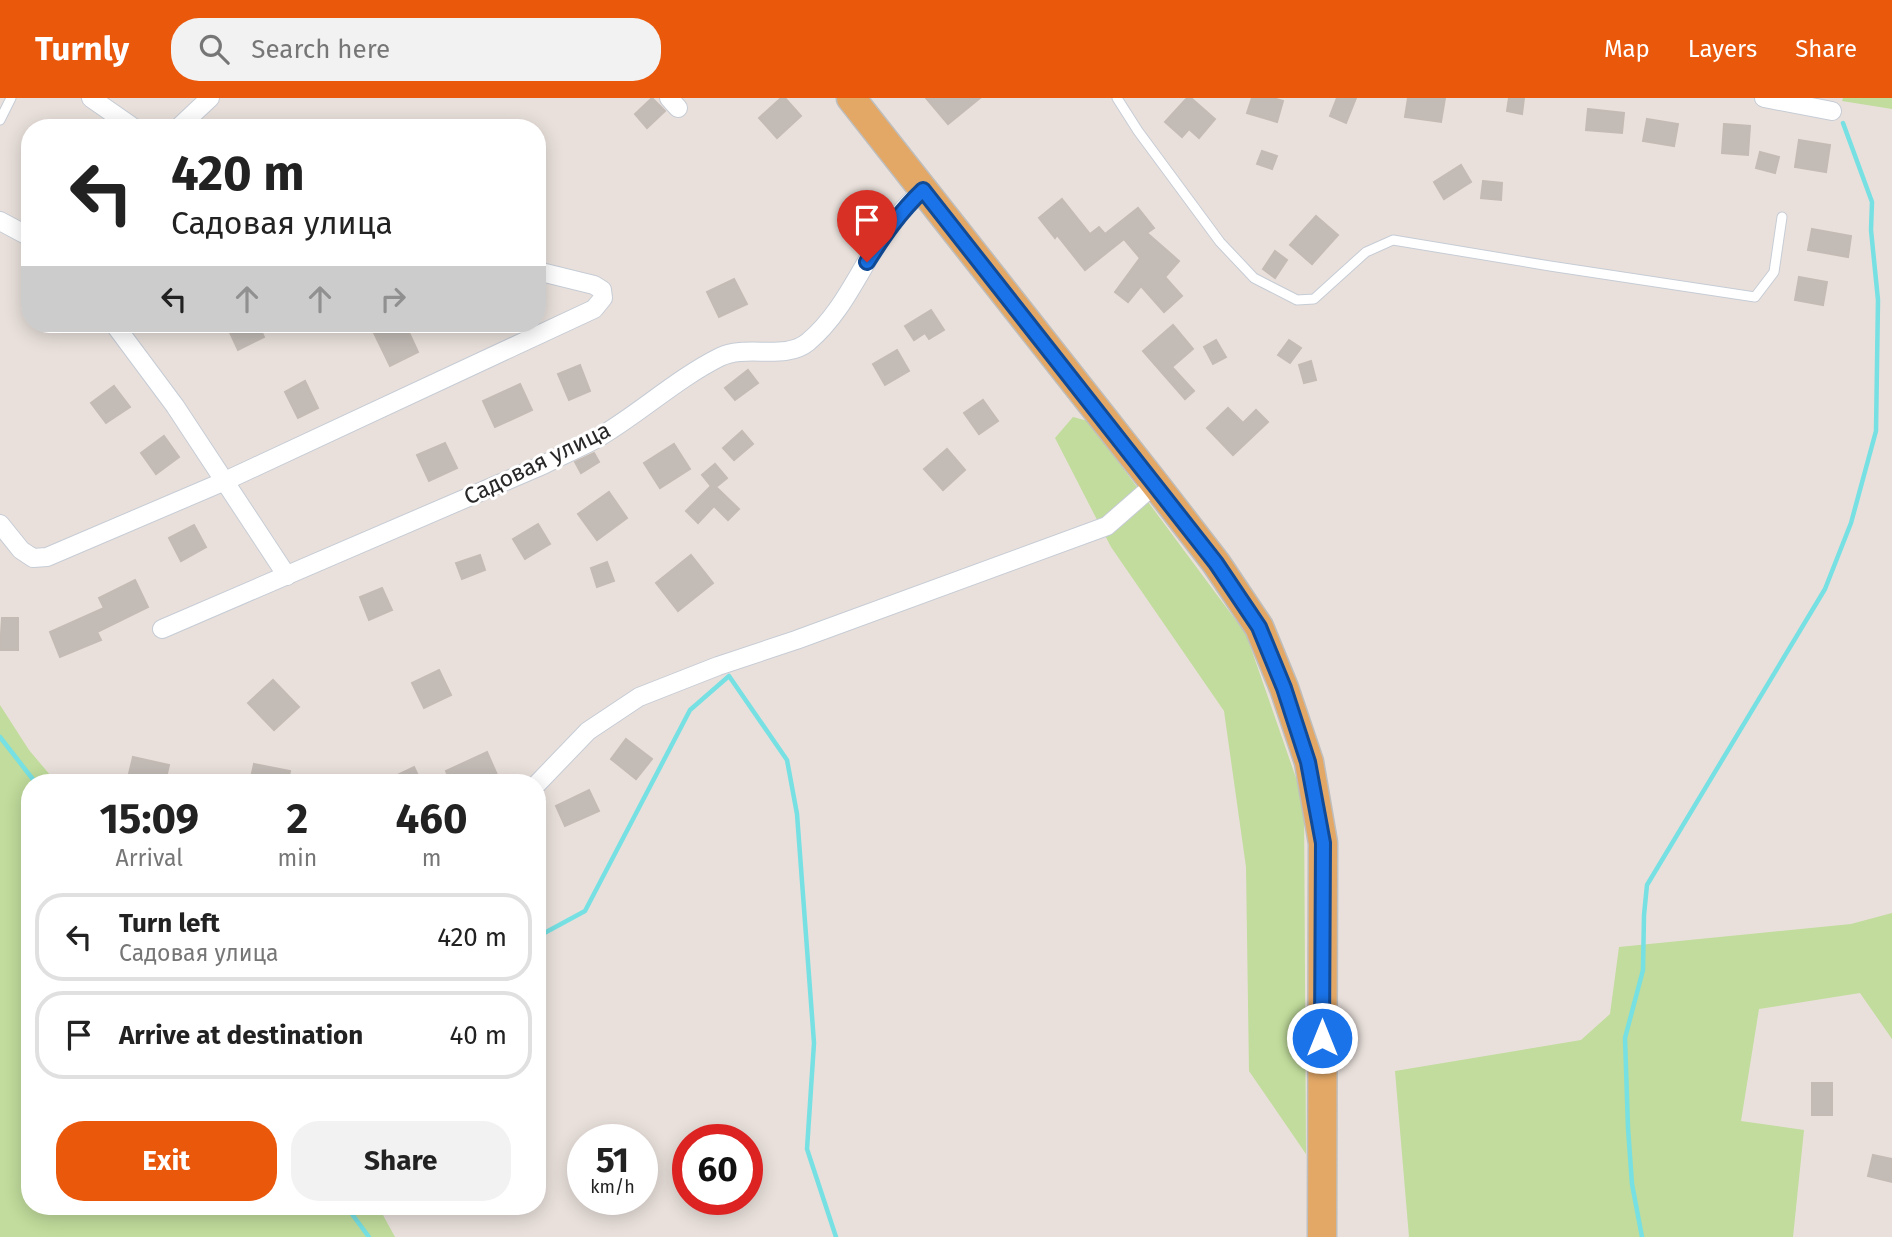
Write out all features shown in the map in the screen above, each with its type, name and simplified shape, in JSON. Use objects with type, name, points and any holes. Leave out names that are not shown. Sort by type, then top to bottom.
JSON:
[{"type":"main road","points":[[851,98],[1216,563],[1259,627],[1284,688],[1308,762],[1323,843],[1322,1237]]},
{"type":"street","points":[[90,98],[122,119]]},
{"type":"street","points":[[188,119],[210,98]]},
{"type":"street","points":[[1764,98],[1832,111]]},
{"type":"street","name":"Садовая улица","points":[[162,629],[543,465],[596,439],[723,355],[743,350],[780,352],[805,345],[825,325],[845,298],[889,226],[905,206],[923,190]]},
{"type":"street","points":[[0,220],[21,232]]},
{"type":"street","points":[[546,273],[594,285],[602,289],[603,298],[594,309],[546,331]]},
{"type":"street","points":[[121,333],[175,406],[287,576]]},
{"type":"street","points":[[0,524],[21,550],[33,558],[47,557],[225,481],[543,333]]},
{"type":"street","points":[[546,774],[588,730],[639,696],[1107,526],[1154,484]]},
{"type":"lane","points":[[0,120],[11,98]]},
{"type":"lane","points":[[1117,98],[1138,131],[1220,242],[1254,278],[1297,300],[1314,299],[1366,252],[1394,240],[1755,297],[1774,272],[1782,217]]},
{"type":"green space","points":[[1843,98],[1892,98],[1892,109],[1842,101]]},
{"type":"green space","points":[[1073,417],[1088,421],[1246,634],[1304,801],[1306,1154],[1249,1071],[1246,867],[1224,711],[1111,547],[1055,438]]},
{"type":"green space","points":[[0,705],[29,750],[49,774],[21,774],[21,1215],[383,1215],[395,1237],[0,1237]]},
{"type":"green space","points":[[1892,913],[1892,1039],[1860,993],[1759,1009],[1741,1121],[1804,1130],[1793,1237],[1409,1237],[1395,1071],[1581,1040],[1610,1014],[1619,947],[1851,924]]},
{"type":"building","points":[[652,98],[665,111],[647,128],[635,114]]},
{"type":"building","points":[[781,98],[785,98],[801,116],[777,138],[759,118]]},
{"type":"building","points":[[926,98],[980,98],[948,124]]},
{"type":"building","points":[[1187,98],[1191,98],[1215,119],[1199,138],[1189,129],[1182,137],[1165,122]]},
{"type":"building","points":[[1252,98],[1283,101],[1277,122],[1247,113]]},
{"type":"building","points":[[1337,98],[1356,98],[1346,123],[1330,116]]},
{"type":"building","points":[[1408,98],[1445,98],[1441,122],[1405,117]]},
{"type":"building","points":[[1509,98],[1524,98],[1522,114],[1507,111]]},
{"type":"building","points":[[1588,109],[1624,113],[1622,133],[1586,130]]},
{"type":"building","points":[[1647,119],[1678,124],[1674,146],[1643,141]]},
{"type":"building","points":[[1724,124],[1750,126],[1748,155],[1722,153]]},
{"type":"building","points":[[1799,140],[1830,145],[1826,172],[1795,167]]},
{"type":"building","points":[[1262,151],[1277,156],[1272,169],[1257,164]]},
{"type":"building","points":[[1760,152],[1779,157],[1775,173],[1756,168]]},
{"type":"building","points":[[1461,165],[1471,182],[1444,199],[1434,182]]},
{"type":"building","points":[[1483,181],[1502,183],[1501,200],[1481,198]]},
{"type":"building","points":[[1062,199],[1090,234],[1099,227],[1105,234],[1138,208],[1154,228],[1147,233],[1179,261],[1165,277],[1182,296],[1164,312],[1141,286],[1128,302],[1115,292],[1140,258],[1124,239],[1085,270],[1057,235],[1055,238],[1039,218]]},
{"type":"building","points":[[1316,216],[1338,235],[1312,264],[1290,245]]},
{"type":"building","points":[[1812,229],[1851,236],[1848,257],[1808,250]]},
{"type":"building","points":[[1275,251],[1287,260],[1275,278],[1263,269]]},
{"type":"building","points":[[1799,277],[1827,282],[1823,305],[1795,300]]},
{"type":"building","points":[[734,279],[747,304],[719,317],[707,292]]},
{"type":"building","points":[[931,310],[944,330],[929,339],[925,333],[914,340],[905,326]]},
{"type":"building","points":[[1173,325],[1193,349],[1172,367],[1194,391],[1185,399],[1143,351]]},
{"type":"building","points":[[230,333],[262,333],[264,337],[238,350]]},
{"type":"building","points":[[374,333],[409,333],[418,352],[390,366]]},
{"type":"building","points":[[1216,340],[1226,357],[1213,364],[1204,347]]},
{"type":"building","points":[[1289,340],[1301,348],[1290,363],[1278,355]]},
{"type":"building","points":[[897,350],[909,371],[885,385],[873,364]]},
{"type":"building","points":[[1311,361],[1316,380],[1304,383],[1299,365]]},
{"type":"building","points":[[580,365],[590,391],[569,400],[558,374]]},
{"type":"building","points":[[748,370],[758,383],[735,400],[725,388]]},
{"type":"building","points":[[305,381],[318,408],[298,418],[285,392]]},
{"type":"building","points":[[520,384],[532,410],[495,427],[483,401]]},
{"type":"building","points":[[114,386],[130,407],[106,423],[91,403]]},
{"type":"building","points":[[983,400],[998,421],[979,434],[964,413]]},
{"type":"building","points":[[1228,408],[1243,423],[1256,410],[1268,422],[1233,455],[1207,428]]},
{"type":"building","points":[[742,431],[753,444],[734,460],[723,448]]},
{"type":"building","points":[[164,436],[179,457],[156,474],[141,453]]},
{"type":"building","points":[[445,443],[457,468],[429,481],[417,455]]},
{"type":"building","points":[[674,444],[690,469],[660,488],[644,463]]},
{"type":"building","points":[[947,449],[965,470],[943,490],[924,469]]},
{"type":"building","points":[[594,453],[599,462],[581,473],[575,462]]},
{"type":"building","points":[[715,464],[727,478],[716,487],[739,509],[728,520],[714,506],[698,523],[686,511],[711,486],[702,475]]},
{"type":"building","points":[[609,492],[627,518],[597,540],[578,514]]},
{"type":"building","points":[[538,524],[550,544],[525,559],[513,539]]},
{"type":"building","points":[[194,525],[206,547],[181,561],[169,538]]},
{"type":"building","points":[[480,555],[485,570],[462,579],[456,563]]},
{"type":"building","points":[[691,555],[713,583],[678,611],[656,583]]},
{"type":"building","points":[[607,562],[614,581],[597,587],[591,568]]},
{"type":"building","points":[[135,580],[148,607],[97,632],[101,640],[60,657],[50,632],[104,608],[99,598]]},
{"type":"building","points":[[382,588],[392,610],[369,620],[360,597]]},
{"type":"building","points":[[2,618],[18,618],[18,650],[0,650]]},
{"type":"building","points":[[439,670],[451,695],[424,708],[412,683]]},
{"type":"building","points":[[273,680],[299,707],[274,730],[248,703]]},
{"type":"building","points":[[626,739],[652,759],[636,779],[611,759]]},
{"type":"building","points":[[487,752],[497,774],[447,774],[446,771]]},
{"type":"building","points":[[133,757],[169,765],[167,774],[129,774]]},
{"type":"building","points":[[254,764],[290,771],[289,774],[252,774]]},
{"type":"building","points":[[414,767],[417,774],[400,774]]},
{"type":"building","points":[[589,790],[599,811],[565,826],[556,806]]},
{"type":"building","points":[[1812,1083],[1832,1083],[1832,1115],[1812,1115]]},
{"type":"building","points":[[1873,1155],[1892,1159],[1892,1182],[1868,1176]]},
{"type":"waterway","points":[[1642,1237],[1632,1184],[1625,1038],[1643,970],[1647,885],[1825,589],[1851,523],[1876,431],[1878,300],[1871,230],[1872,202],[1843,123]]},
{"type":"waterway","points":[[546,932],[585,911],[690,710],[729,676],[787,760],[797,814],[814,1043],[807,1149],[836,1237]]},
{"type":"waterway","points":[[0,737],[29,774]]},
{"type":"waterway","points":[[353,1215],[369,1237]]},
{"type":"route","points":[[867,262],[889,226],[905,206],[923,190],[1216,563],[1259,627],[1284,688],[1308,762],[1323,843],[1322,1038]]}]
